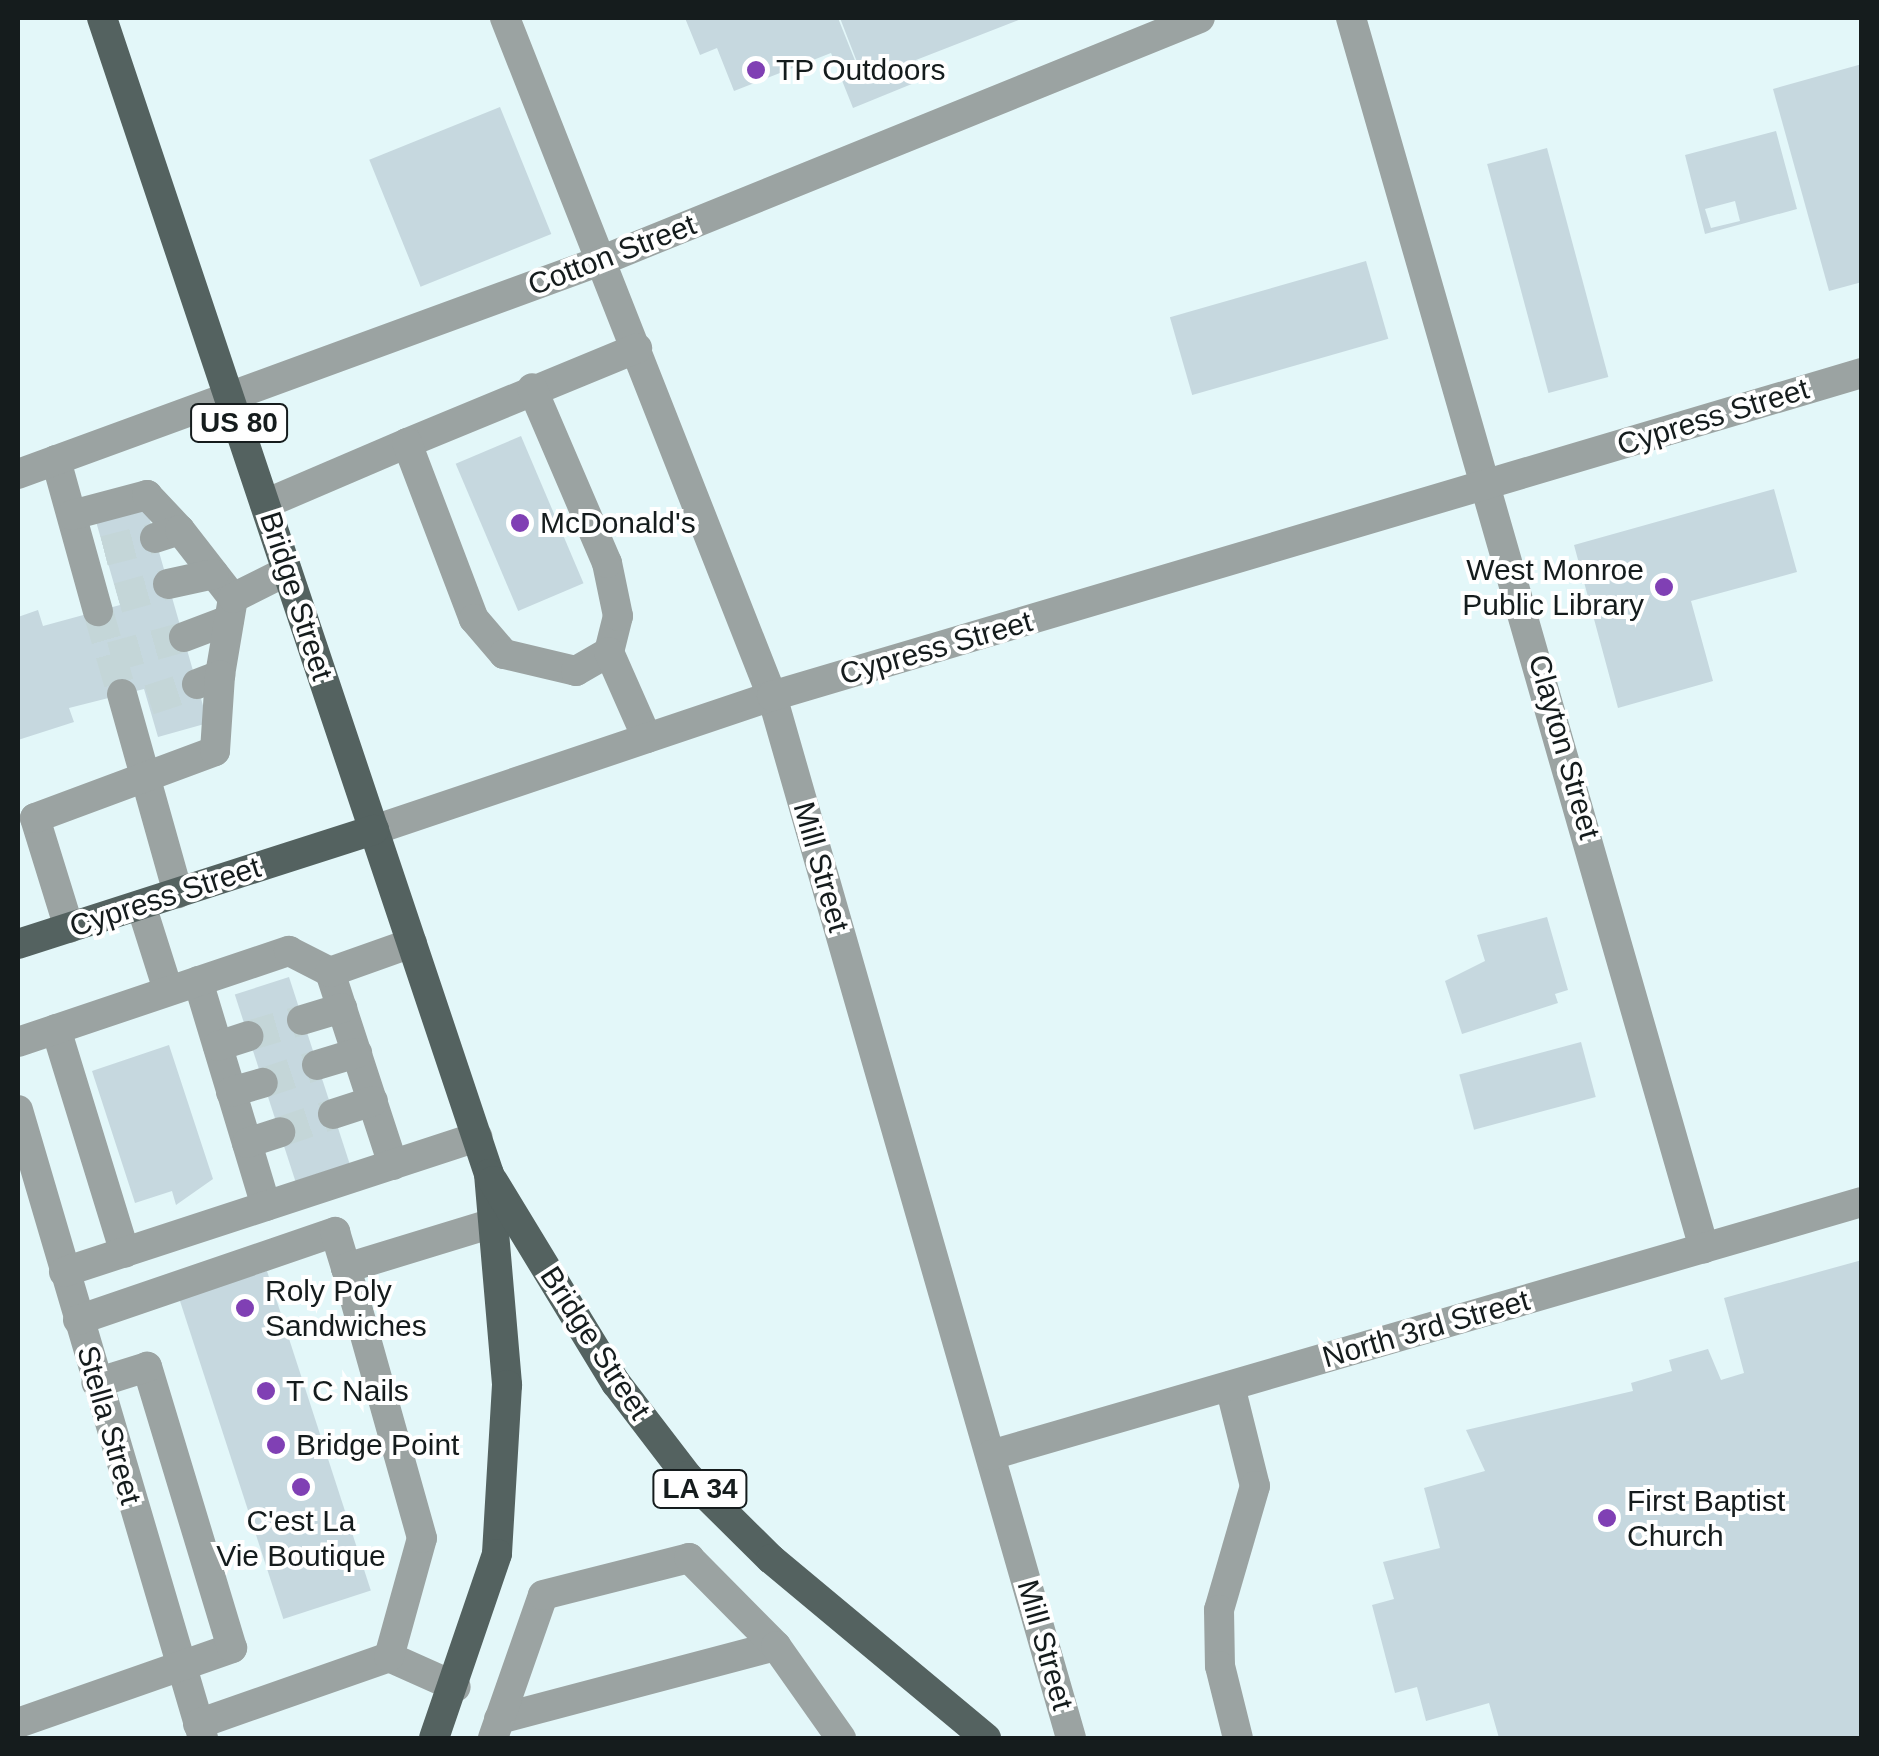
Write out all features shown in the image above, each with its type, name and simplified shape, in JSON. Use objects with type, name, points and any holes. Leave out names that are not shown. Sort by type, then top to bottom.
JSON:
[{"type":"main road","name":"Bridge Street","points":[[102,18],[488,1174],[506,1385],[497,1554],[456,1687],[434,1738]]},
{"type":"main road","name":"Cypress Street","points":[[18,944],[374,830]]},
{"type":"main road","name":"Bridge Street","points":[[488,1174],[616,1383],[687,1476],[770,1560],[986,1738]]},
{"type":"street","name":"Mill Street","points":[[505,18],[772,696],[1071,1738]]},
{"type":"street","name":"Cotton Street","points":[[18,474],[603,260],[1200,18]]},
{"type":"street","name":"Clayton Street","points":[[1351,18],[1491,484],[1704,1248]]},
{"type":"street","points":[[265,504],[532,388],[636,348]]},
{"type":"street","name":"Cypress Street","points":[[374,830],[772,696],[1862,373]]},
{"type":"street","points":[[532,388],[606,563],[618,616],[610,652],[648,738]]},
{"type":"street","points":[[407,442],[474,619],[504,654],[576,672],[610,652]]},
{"type":"street","points":[[56,460],[72,515],[94,554],[104,604]]},
{"type":"street","points":[[69,928],[35,818],[147,782],[216,750],[209,679],[231,609],[214,574],[167,534],[147,495],[72,515]]},
{"type":"street","points":[[184,637],[287,571]]},
{"type":"street","points":[[168,584],[214,574]]},
{"type":"street","points":[[132,701],[147,782],[178,893]]},
{"type":"street","points":[[141,905],[168,990]]},
{"type":"street","points":[[330,972],[412,944]]},
{"type":"street","points":[[18,1042],[289,951],[330,972],[393,1164]]},
{"type":"street","points":[[198,981],[266,1206]]},
{"type":"street","points":[[302,1020],[342,1008]]},
{"type":"street","points":[[56,1029],[125,1252]]},
{"type":"street","points":[[218,1046],[248,1036]]},
{"type":"street","points":[[317,1065],[357,1053]]},
{"type":"street","points":[[232,1092],[263,1083]]},
{"type":"street","points":[[333,1114],[373,1101]]},
{"type":"street","name":"Stella Street","points":[[18,1110],[200,1731]]},
{"type":"street","points":[[246,1143],[280,1132]]},
{"type":"street","points":[[64,1272],[476,1137]]},
{"type":"street","points":[[321,1188],[422,1538],[388,1657]]},
{"type":"street","name":"North 3rd Street","points":[[990,1455],[1862,1202]]},
{"type":"street","points":[[346,1268],[493,1223]]},
{"type":"street","points":[[78,1320],[335,1232]]},
{"type":"street","points":[[18,1723],[180,1670],[232,1648],[147,1367],[96,1383]]},
{"type":"street","points":[[1230,1386],[1255,1486],[1219,1610],[1220,1666],[1238,1738]]},
{"type":"street","points":[[496,1729],[543,1595],[688,1558],[776,1646],[841,1738]]},
{"type":"street","points":[[496,1729],[776,1646]]},
{"type":"street","points":[[200,1731],[388,1657],[456,1687]]},
{"type":"building","name":"TP Outdoors","points":[[685,18],[838,18],[864,83],[911,63],[864,80],[840,18],[1024,18],[916,60],[924,79],[853,108],[831,53],[734,91],[717,48],[700,55]]},
{"type":"building","points":[[1862,64],[1862,282],[1829,291],[1773,89]]},
{"type":"building","points":[[500,107],[551,234],[421,287],[369,160]]},
{"type":"building","points":[[1776,131],[1797,209],[1705,234],[1685,155]],"holes":[[[1735,201],[1740,221],[1711,228],[1705,209]]]},
{"type":"building","points":[[1547,148],[1608,377],[1548,393],[1487,164]]},
{"type":"building","points":[[1366,261],[1388,339],[1192,395],[1170,317]]},
{"type":"building","name":"McDonald's","points":[[521,436],[584,583],[518,611],[456,464]]},
{"type":"building","name":"West Monroe Public Library","points":[[1774,489],[1797,572],[1691,601],[1713,681],[1618,708],[1574,545]]},
{"type":"building","points":[[145,503],[208,723],[158,737],[144,689],[69,708],[74,722],[18,740],[18,617],[38,610],[43,626],[120,605],[95,518]]},
{"type":"building","points":[[1547,917],[1568,990],[1555,994],[1558,1003],[1462,1034],[1445,981],[1485,961],[1477,935]]},
{"type":"building","points":[[289,977],[350,1163],[295,1181],[235,995]]},
{"type":"building","points":[[1581,1042],[1596,1097],[1474,1130],[1459,1075]]},
{"type":"building","points":[[169,1045],[213,1179],[176,1205],[172,1191],[135,1203],[92,1071]]},
{"type":"building","name":"First Baptist Church","points":[[1862,1260],[1862,1738],[1499,1738],[1489,1703],[1426,1721],[1417,1687],[1395,1693],[1372,1605],[1394,1599],[1383,1562],[1440,1548],[1424,1488],[1485,1471],[1466,1430],[1633,1391],[1631,1383],[1672,1371],[1669,1360],[1708,1349],[1721,1380],[1744,1373],[1724,1298]]},
{"type":"building","name":"Bridge Point","points":[[267,1271],[371,1591],[283,1619],[180,1299]]},
{"type":"tunnel","points":[[104,551],[155,538]]},
{"type":"tunnel","points":[[118,598],[168,584]]},
{"type":"tunnel","points":[[98,611],[122,694]]},
{"type":"tunnel","points":[[111,657],[184,637]]},
{"type":"tunnel","points":[[149,700],[197,684]]},
{"type":"tunnel","points":[[248,1036],[302,1020]]},
{"type":"tunnel","points":[[263,1083],[317,1065]]},
{"type":"tunnel","points":[[280,1132],[333,1114]]},
{"type":"place","name":"TP Outdoors","points":[[756,70]]},
{"type":"place","name":"McDonald's","points":[[520,523]]},
{"type":"place","name":"West Monroe Public Library","points":[[1664,587]]},
{"type":"place","name":"Roly Poly Sandwiches","points":[[245,1308]]},
{"type":"place","name":"T C Nails","points":[[266,1391]]},
{"type":"place","name":"Bridge Point","points":[[276,1445]]},
{"type":"place","name":"C'est La Vie Boutique","points":[[301,1487]]},
{"type":"place","name":"First Baptist Church","points":[[1607,1518]]}]
